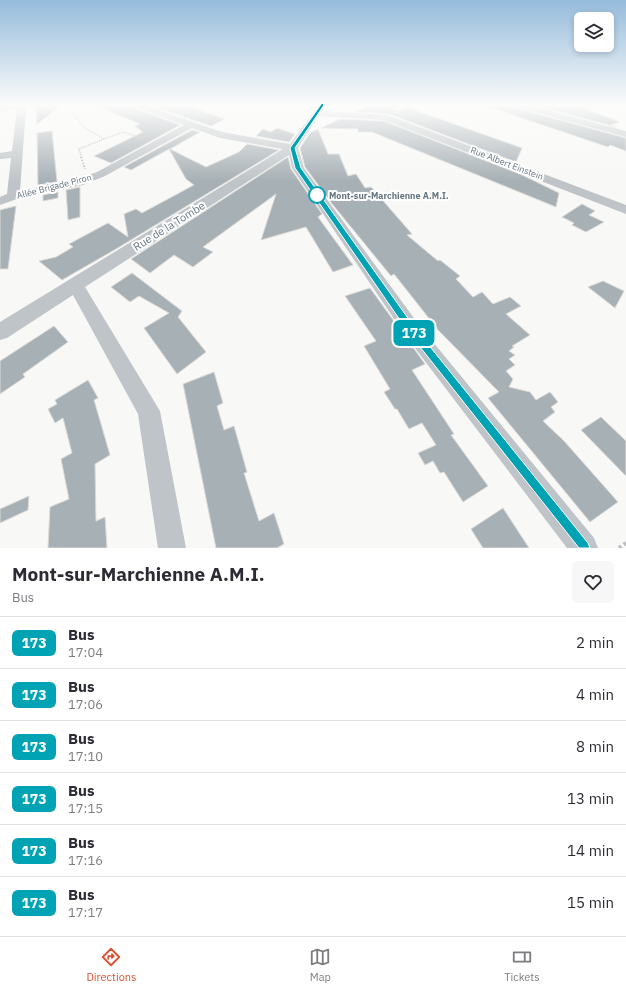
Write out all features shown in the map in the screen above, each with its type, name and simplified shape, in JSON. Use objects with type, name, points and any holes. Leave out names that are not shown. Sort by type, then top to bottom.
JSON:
[{"type":"street","points":[[13,196],[20,131]]},
{"type":"street","name":"Allée Brigade Piron","points":[[0,201],[13,196],[79,182],[101,174],[180,131]]},
{"type":"street","points":[[207,131],[220,135],[293,148],[298,168],[412,330],[584,548]]},
{"type":"street","name":"Rue de la Tombe","points":[[0,332],[293,148],[305,131]]},
{"type":"street","name":"Rue Albert Einstein","points":[[420,131],[626,210]]},
{"type":"street","points":[[613,131],[626,134]]},
{"type":"street","points":[[0,156],[17,154]]},
{"type":"street","points":[[76,285],[148,411],[172,548]]},
{"type":"path","points":[[89,131],[104,139]]},
{"type":"path","points":[[101,174],[85,168],[79,149],[123,132],[156,143]]},
{"type":"path","points":[[619,548],[626,543]]},
{"type":"building","points":[[52,131],[57,182],[38,185],[37,133]]},
{"type":"building","points":[[141,131],[170,131],[111,163],[94,156],[143,132]]},
{"type":"building","points":[[191,131],[200,132],[170,149],[206,167],[239,152],[247,144],[279,150],[62,280],[39,261],[56,257],[73,247],[69,244],[108,223],[128,237],[124,214],[136,209],[142,213],[194,185],[186,179],[169,149],[131,170],[124,167]]},
{"type":"building","points":[[261,131],[271,132],[285,131],[295,134],[289,142],[256,136]]},
{"type":"building","points":[[319,131],[328,154],[339,154],[348,176],[356,174],[365,188],[371,187],[412,234],[407,235],[438,261],[440,260],[460,276],[456,279],[473,297],[482,292],[493,304],[510,297],[521,306],[506,314],[530,335],[512,346],[514,347],[509,351],[515,355],[509,359],[515,365],[506,371],[513,379],[509,387],[530,392],[536,400],[550,392],[558,402],[551,407],[555,412],[543,421],[564,441],[618,502],[590,522],[488,398],[499,392],[439,331],[394,274],[391,276],[333,205],[305,167],[300,148],[310,133]]},
{"type":"building","points":[[358,131],[409,131],[520,174],[559,193],[556,207],[372,132],[358,132]]},
{"type":"building","points":[[433,131],[473,131],[522,148],[516,162]]},
{"type":"building","points":[[559,131],[599,131],[626,138],[626,151],[610,145],[608,147]]},
{"type":"building","points":[[288,157],[291,169],[322,214],[318,217],[353,265],[333,272],[306,227],[261,240],[276,194],[203,247],[213,252],[193,267],[174,255],[150,273],[131,259]]},
{"type":"building","points":[[80,187],[80,217],[68,220],[66,190]]},
{"type":"building","points":[[58,192],[58,198],[43,201],[43,195]]},
{"type":"building","points":[[582,204],[595,211],[589,215],[604,222],[586,232],[572,225],[574,223],[562,217]]},
{"type":"building","points":[[16,206],[8,269],[0,269],[0,210]]},
{"type":"building","points":[[132,273],[182,311],[178,317],[206,352],[177,374],[144,328],[169,313],[139,296],[130,302],[111,287]]},
{"type":"building","points":[[603,281],[624,291],[615,308],[588,287]]},
{"type":"building","points":[[370,288],[425,364],[412,370],[454,434],[451,435],[488,486],[463,502],[444,472],[440,473],[433,461],[425,465],[418,453],[436,445],[422,423],[409,429],[397,409],[395,409],[384,392],[390,389],[364,346],[376,341],[345,296]]},
{"type":"building","points":[[54,326],[68,342],[23,374],[25,377],[0,394],[0,361]]},
{"type":"building","points":[[214,372],[223,403],[217,406],[224,430],[234,426],[247,472],[244,473],[259,521],[274,513],[284,544],[277,548],[216,548],[183,384]]},
{"type":"building","points":[[88,380],[98,398],[94,400],[110,455],[95,464],[96,521],[105,517],[107,548],[48,548],[50,507],[69,499],[61,459],[72,453],[63,418],[55,423],[48,409],[57,404],[55,400]]},
{"type":"building","points":[[601,417],[626,441],[626,476],[581,430]]},
{"type":"building","points":[[29,496],[28,510],[0,523],[0,509]]},
{"type":"building","points":[[503,508],[529,548],[483,548],[471,529]]},
{"type":"bus line","name":"173","points":[[305,131],[293,148],[298,168],[412,330],[584,548]]},
{"type":"place","name":"Mont-sur-Marchienne A.M.I.","points":[[317,195]]}]
